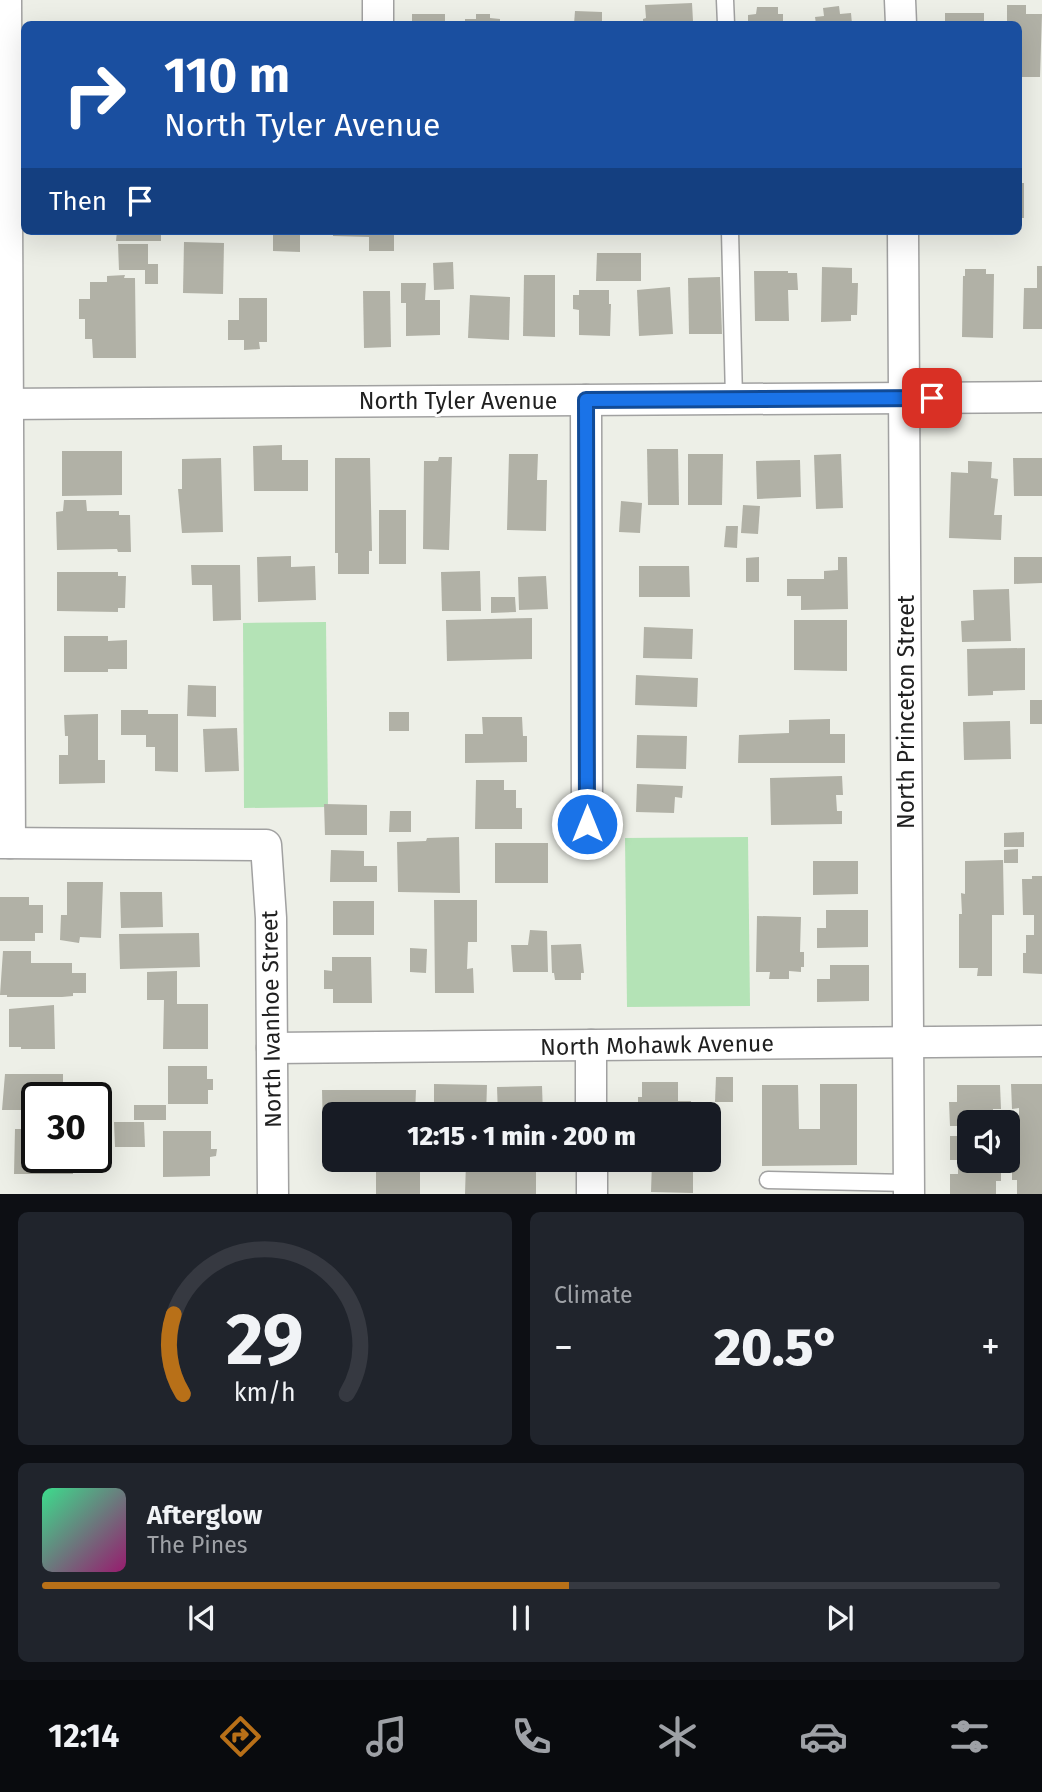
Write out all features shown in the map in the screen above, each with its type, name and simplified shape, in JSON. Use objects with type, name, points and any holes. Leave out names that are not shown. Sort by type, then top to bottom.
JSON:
[{"type":"street","points":[[5,843],[6,0]]},
{"type":"street","points":[[378,0],[378,21]]},
{"type":"street","points":[[900,0],[901,21]]},
{"type":"street","name":"North Princeton Street","points":[[903,235],[909,1188]]},
{"type":"street","name":"North Tyler Avenue","points":[[4,404],[1042,397]]},
{"type":"street","points":[[586,400],[587,824]]},
{"type":"street","name":"North Ivanhoe Street","points":[[5,843],[266,845],[271,918],[273,1194]]},
{"type":"street","name":"North Mohawk Avenue","points":[[272,1048],[1042,1041]]},
{"type":"street","points":[[591,1045],[591,1102]]},
{"type":"street","points":[[592,1172],[592,1194]]},
{"type":"lane","points":[[725,0],[726,21]]},
{"type":"lane","points":[[730,235],[734,399]]},
{"type":"lane","points":[[768,1180],[909,1188]]},
{"type":"green space","points":[[326,622],[328,807],[244,808],[243,623]]},
{"type":"green space","points":[[748,837],[750,1006],[627,1007],[625,838]]},
{"type":"building","points":[[692,3],[693,21],[643,21],[646,18],[645,5]]},
{"type":"building","points":[[1007,5],[1026,5],[1026,14],[1042,14],[1040,77],[1022,77],[1022,21],[1007,21]]},
{"type":"building","points":[[839,6],[840,14],[851,13],[852,21],[816,21],[815,17],[824,16],[823,8]]},
{"type":"building","points":[[757,7],[778,7],[778,14],[783,14],[783,21],[748,21],[748,15],[756,14]]},
{"type":"building","points":[[575,11],[602,12],[602,21],[574,21]]},
{"type":"building","points":[[945,13],[984,13],[984,21],[945,21]]},
{"type":"building","points":[[412,14],[445,14],[445,21],[412,21]]},
{"type":"building","points":[[476,14],[490,14],[490,18],[500,21],[465,21],[476,19]]},
{"type":"building","points":[[1022,183],[1024,183],[1022,218]]},
{"type":"building","points":[[117,235],[161,235],[161,241],[116,241]]},
{"type":"building","points":[[273,235],[300,235],[300,252],[273,251]]},
{"type":"building","points":[[394,235],[394,251],[369,251],[369,237],[333,236]]},
{"type":"building","points":[[184,242],[224,243],[223,294],[183,293]]},
{"type":"building","points":[[118,244],[148,244],[148,264],[158,264],[158,284],[145,284],[145,270],[119,270]]},
{"type":"building","points":[[597,253],[641,253],[641,281],[596,281]]},
{"type":"building","points":[[453,262],[454,289],[434,290],[433,263]]},
{"type":"building","points":[[1037,266],[1042,266],[1042,329],[1023,329],[1024,288],[1037,288]]},
{"type":"building","points":[[822,267],[852,268],[852,283],[858,283],[857,315],[851,315],[851,321],[821,322]]},
{"type":"building","points":[[965,269],[986,269],[986,274],[994,274],[993,338],[962,337]]},
{"type":"building","points":[[754,271],[797,273],[798,290],[788,290],[789,321],[755,321]]},
{"type":"building","points":[[125,275],[124,278],[135,278],[136,358],[93,358],[92,339],[85,339],[85,319],[79,319],[79,299],[90,299],[90,282],[107,282],[107,276]]},
{"type":"building","points":[[524,275],[555,275],[555,337],[523,336]]},
{"type":"building","points":[[720,277],[722,334],[689,334],[688,278]]},
{"type":"building","points":[[401,283],[426,283],[425,300],[440,300],[440,335],[406,336],[406,303],[401,303]]},
{"type":"building","points":[[670,287],[673,334],[639,336],[637,290]]},
{"type":"building","points":[[579,290],[609,290],[610,336],[579,335],[579,310],[573,309],[573,295],[579,295]]},
{"type":"building","points":[[363,291],[390,291],[391,347],[364,348]]},
{"type":"building","points":[[470,295],[510,297],[509,340],[468,338]]},
{"type":"building","points":[[239,298],[267,298],[267,342],[259,342],[260,349],[244,350],[244,340],[228,340],[228,320],[239,320]]},
{"type":"building","points":[[282,445],[282,460],[308,460],[308,491],[254,491],[253,446]]},
{"type":"building","points":[[647,449],[678,449],[679,505],[648,505]]},
{"type":"building","points":[[62,451],[122,451],[122,495],[62,496]]},
{"type":"building","points":[[509,454],[538,454],[537,480],[547,480],[546,531],[507,530]]},
{"type":"building","points":[[688,454],[723,454],[722,505],[688,505]]},
{"type":"building","points":[[841,454],[843,508],[816,509],[814,455]]},
{"type":"building","points":[[439,457],[452,457],[449,550],[423,549],[424,461],[438,461]]},
{"type":"building","points":[[221,458],[223,532],[182,533],[178,489],[182,489],[182,459]]},
{"type":"building","points":[[335,458],[370,458],[372,551],[369,551],[369,574],[338,574],[338,553],[335,553]]},
{"type":"building","points":[[1013,458],[1042,458],[1042,496],[1014,496]]},
{"type":"building","points":[[800,460],[801,497],[757,499],[756,461]]},
{"type":"building","points":[[968,461],[992,462],[991,478],[998,479],[994,515],[1002,515],[1001,540],[949,538],[951,472],[968,473]]},
{"type":"building","points":[[64,500],[86,500],[87,511],[119,511],[119,515],[130,515],[131,552],[118,552],[117,549],[57,550],[56,512],[63,511]]},
{"type":"building","points":[[621,501],[642,503],[640,533],[619,532]]},
{"type":"building","points":[[743,505],[760,506],[758,534],[741,533]]},
{"type":"building","points":[[379,510],[406,510],[406,564],[379,564]]},
{"type":"building","points":[[726,526],[738,526],[737,548],[724,547]]},
{"type":"building","points":[[291,556],[291,567],[315,566],[316,600],[258,602],[257,557]]},
{"type":"building","points":[[759,557],[759,582],[746,582],[746,558]]},
{"type":"building","points":[[838,557],[847,557],[848,609],[801,610],[801,596],[787,596],[787,579],[824,579],[824,571],[838,570]]},
{"type":"building","points":[[1014,557],[1042,557],[1042,583],[1014,584]]},
{"type":"building","points":[[191,565],[240,565],[241,620],[213,621],[212,585],[192,585]]},
{"type":"building","points":[[639,566],[689,566],[690,597],[639,597]]},
{"type":"building","points":[[480,571],[481,611],[442,611],[441,572]]},
{"type":"building","points":[[57,572],[118,572],[118,576],[126,576],[125,608],[118,608],[118,612],[57,611]]},
{"type":"building","points":[[546,576],[548,609],[519,610],[518,577]]},
{"type":"building","points":[[1009,589],[1011,641],[962,642],[961,621],[974,620],[973,590]]},
{"type":"building","points":[[491,597],[515,597],[516,612],[491,613]]},
{"type":"building","points":[[532,618],[532,659],[447,661],[446,620]]},
{"type":"building","points":[[794,620],[847,620],[847,671],[794,670]]},
{"type":"building","points":[[644,627],[693,629],[692,659],[643,658]]},
{"type":"building","points":[[64,636],[108,636],[108,641],[127,640],[127,669],[64,672]]},
{"type":"building","points":[[1025,648],[1025,690],[993,691],[993,695],[968,696],[967,649]]},
{"type":"building","points":[[636,675],[698,678],[697,707],[635,705]]},
{"type":"building","points":[[188,685],[216,686],[216,717],[187,716]]},
{"type":"building","points":[[1030,700],[1042,700],[1042,724],[1030,724]]},
{"type":"building","points":[[121,710],[148,710],[148,714],[178,714],[178,772],[155,771],[155,747],[146,747],[146,735],[121,735]]},
{"type":"building","points":[[389,712],[409,712],[409,731],[389,731]]},
{"type":"building","points":[[98,714],[98,760],[105,760],[105,783],[59,784],[59,755],[68,755],[64,715]]},
{"type":"building","points":[[482,717],[522,717],[523,736],[527,736],[527,762],[465,763],[465,734],[483,734]]},
{"type":"building","points":[[830,719],[830,734],[845,734],[845,763],[738,763],[739,735],[789,733],[789,720]]},
{"type":"building","points":[[1010,721],[1011,759],[964,760],[963,722]]},
{"type":"building","points":[[237,728],[239,771],[205,772],[203,729]]},
{"type":"building","points":[[637,735],[687,736],[686,769],[636,768]]},
{"type":"building","points":[[842,776],[843,795],[836,795],[837,811],[842,811],[842,824],[771,825],[770,778]]},
{"type":"building","points":[[476,780],[504,780],[504,790],[516,790],[516,808],[522,808],[522,829],[475,829]]},
{"type":"building","points":[[637,784],[683,786],[682,798],[675,797],[674,813],[636,812]]},
{"type":"building","points":[[324,804],[367,805],[367,835],[325,835]]},
{"type":"building","points":[[390,811],[411,811],[411,832],[389,832]]},
{"type":"building","points":[[1024,832],[1024,847],[1004,847],[1004,833]]},
{"type":"building","points":[[459,837],[460,893],[398,892],[397,842]]},
{"type":"building","points":[[495,843],[548,843],[548,883],[495,883]]},
{"type":"building","points":[[1018,849],[1018,863],[1004,863],[1004,850]]},
{"type":"building","points":[[331,850],[364,851],[364,866],[377,866],[377,882],[330,882]]},
{"type":"building","points":[[1003,860],[1004,915],[992,915],[992,976],[977,976],[978,968],[959,968],[959,914],[962,914],[961,893],[965,894],[965,861]]},
{"type":"building","points":[[813,861],[858,861],[858,894],[813,895]]},
{"type":"building","points":[[1032,876],[1042,876],[1042,974],[1023,973],[1026,935],[1034,935],[1034,915],[1023,915],[1022,879],[1032,879]]},
{"type":"building","points":[[67,882],[103,882],[101,938],[80,937],[79,943],[60,940],[61,915],[67,915]]},
{"type":"building","points":[[120,892],[162,892],[163,927],[121,928]]},
{"type":"building","points":[[0,897],[29,897],[29,905],[43,905],[43,933],[35,933],[35,941],[0,941]]},
{"type":"building","points":[[434,900],[477,900],[477,942],[468,942],[467,969],[473,968],[474,993],[435,993]]},
{"type":"building","points":[[333,901],[374,901],[374,935],[333,935]]},
{"type":"building","points":[[826,910],[868,910],[868,947],[817,948],[817,928],[826,928]]},
{"type":"building","points":[[757,916],[801,917],[800,952],[804,952],[804,967],[801,967],[801,972],[789,971],[789,979],[769,979],[770,972],[756,972]]},
{"type":"building","points":[[530,930],[547,931],[548,972],[513,972],[511,945],[528,945]]},
{"type":"building","points":[[199,933],[200,967],[120,969],[119,934]]},
{"type":"building","points":[[581,944],[584,973],[581,973],[581,980],[555,980],[552,973],[551,945]]},
{"type":"building","points":[[410,948],[427,949],[426,973],[410,972]]},
{"type":"building","points":[[3,951],[31,951],[31,963],[72,963],[72,973],[86,973],[86,993],[73,993],[73,996],[62,997],[0,995]]},
{"type":"building","points":[[332,957],[371,957],[372,1003],[333,1003],[333,989],[324,989],[324,970],[332,971]]},
{"type":"building","points":[[830,965],[869,965],[869,1001],[817,1002],[817,979],[830,979]]},
{"type":"building","points":[[177,971],[177,1004],[208,1004],[208,1049],[163,1049],[164,1000],[147,1000],[147,972]]},
{"type":"building","points":[[54,1005],[55,1049],[9,1047],[9,1009]]},
{"type":"building","points":[[168,1066],[207,1066],[207,1079],[213,1079],[213,1090],[208,1090],[208,1104],[168,1104]]},
{"type":"building","points":[[5,1074],[63,1074],[63,1082],[21,1082],[21,1110],[2,1110]]},
{"type":"building","points":[[716,1077],[733,1077],[733,1102],[715,1102]]},
{"type":"building","points":[[642,1082],[678,1082],[678,1101],[691,1102],[638,1102],[638,1097],[642,1097]]},
{"type":"building","points":[[434,1084],[487,1085],[486,1102],[434,1102]]},
{"type":"building","points":[[820,1084],[857,1084],[857,1165],[762,1166],[762,1085],[798,1085],[799,1129],[820,1129]]},
{"type":"building","points":[[1011,1084],[1042,1084],[1042,1194],[1017,1194],[1017,1180],[1012,1180],[1012,1173],[1020,1173],[1020,1110],[1012,1109]]},
{"type":"building","points":[[957,1085],[1000,1085],[1001,1109],[957,1110],[957,1126],[950,1126],[949,1102],[957,1102]]},
{"type":"building","points":[[542,1086],[543,1102],[498,1102],[497,1087]]},
{"type":"building","points":[[322,1090],[416,1090],[416,1102],[322,1102]]},
{"type":"building","points":[[134,1105],[166,1105],[166,1120],[134,1120]]},
{"type":"building","points":[[114,1122],[144,1122],[145,1147],[115,1147]]},
{"type":"building","points":[[15,1129],[21,1129],[21,1173],[73,1173],[73,1174],[14,1174]]},
{"type":"building","points":[[163,1131],[211,1131],[211,1149],[217,1149],[216,1156],[210,1157],[210,1176],[163,1177]]},
{"type":"building","points":[[950,1136],[957,1136],[957,1160],[950,1160]]},
{"type":"building","points":[[376,1172],[420,1172],[420,1194],[376,1194]]},
{"type":"building","points":[[466,1172],[536,1172],[536,1194],[465,1194]]},
{"type":"building","points":[[652,1172],[693,1172],[693,1193],[651,1192]]},
{"type":"building","points":[[1001,1173],[1001,1181],[996,1181],[996,1194],[950,1194],[950,1174]]},
{"type":"route","points":[[587,824],[586,400],[932,398]]}]
